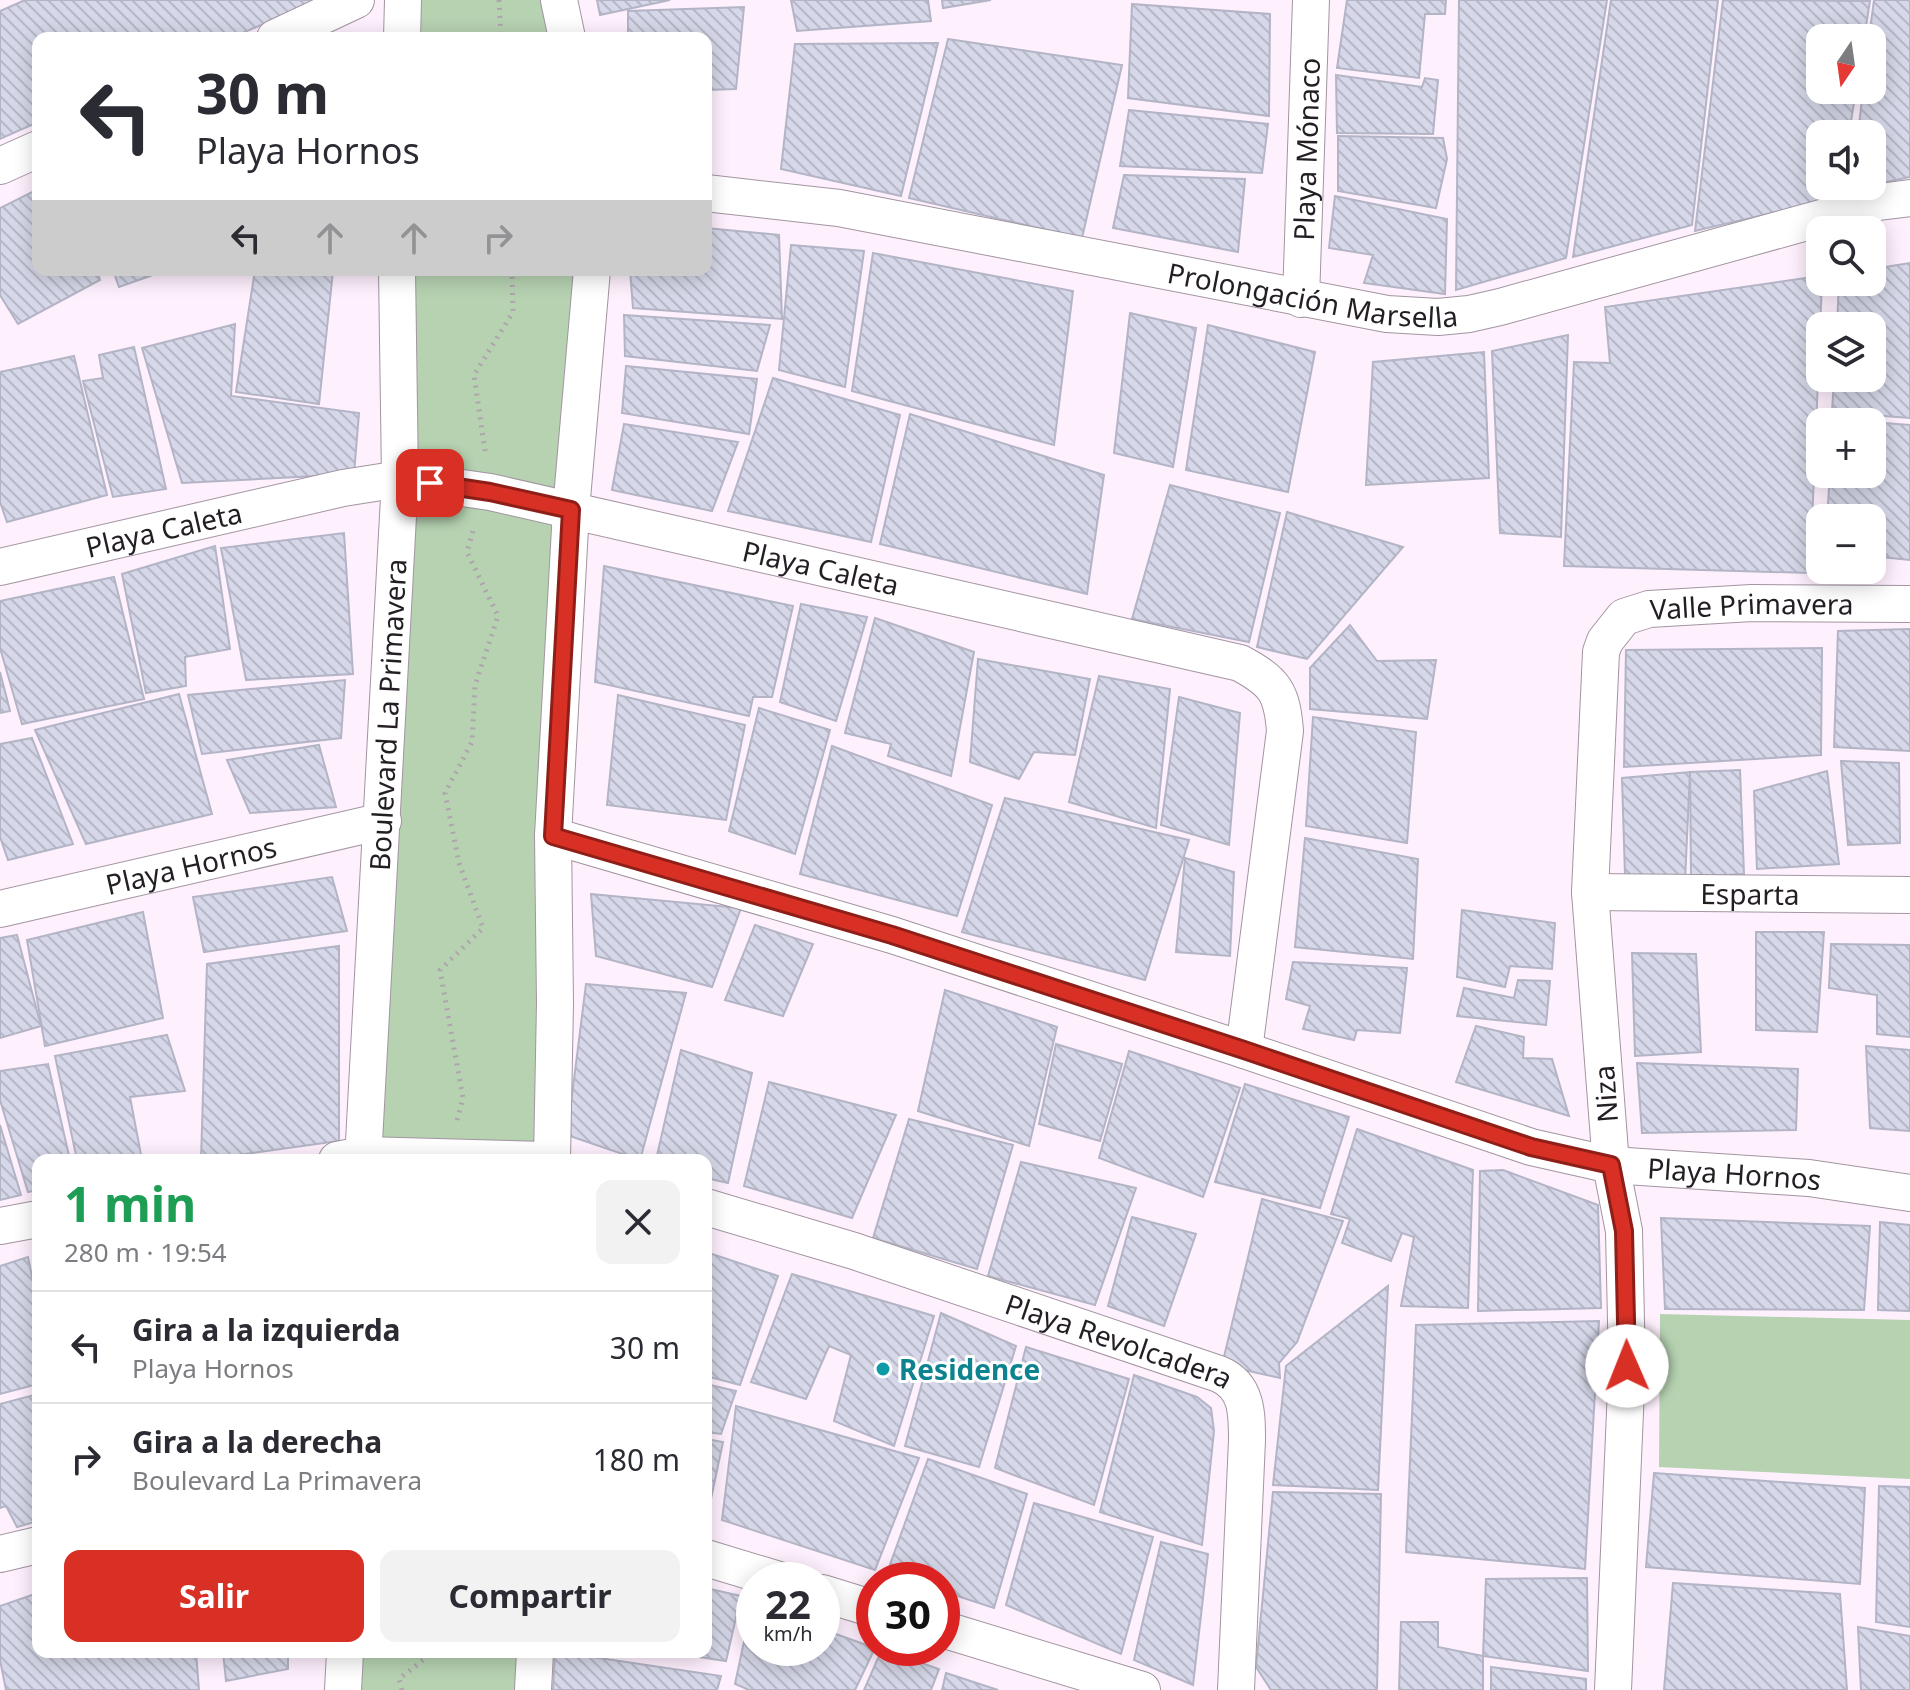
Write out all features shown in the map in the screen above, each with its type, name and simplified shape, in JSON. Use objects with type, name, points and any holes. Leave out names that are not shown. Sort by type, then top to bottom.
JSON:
[{"type":"street","points":[[288,32],[356,0]]},
{"type":"street","points":[[402,32],[403,0]]},
{"type":"street","points":[[559,0],[566,32]]},
{"type":"street","name":"Playa Mónaco","points":[[1301,299],[1311,0]]},
{"type":"street","points":[[0,166],[32,152]]},
{"type":"street","name":"Prolongación Marsella","points":[[712,194],[839,208],[1301,299],[1412,316],[1469,314],[1879,202],[1910,198]]},
{"type":"street","name":"Boulevard La Primavera","points":[[354,1154],[383,821],[400,479],[397,276]]},
{"type":"street","points":[[552,1154],[555,1003],[553,836],[571,510],[591,276]]},
{"type":"street","name":"Playa Caleta","points":[[0,567],[343,488],[400,479],[490,492],[1240,663],[1256,671],[1278,692],[1285,731],[1244,1050]]},
{"type":"street","name":"Valle Primavera","points":[[1605,641],[1624,617],[1649,609],[1752,603],[1910,604]]},
{"type":"street","name":"Niza","points":[[1605,641],[1600,667],[1590,892],[1611,1165],[1624,1231],[1627,1366],[1613,1690]]},
{"type":"street","name":"Playa Hornos","points":[[0,909],[383,821]]},
{"type":"street","name":"Playa Hornos","points":[[553,836],[892,935],[1531,1147],[1611,1165],[1809,1178],[1910,1193]]},
{"type":"street","name":"Esparta","points":[[1590,892],[1910,895]]},
{"type":"street","name":"Playa Revolcadera","points":[[712,1209],[854,1251],[1205,1369],[1236,1384],[1245,1406],[1247,1440],[1236,1690]]},
{"type":"street","points":[[0,1226],[32,1220]]},
{"type":"street","points":[[0,1554],[32,1546]]},
{"type":"street","points":[[712,1560],[736,1567]]},
{"type":"street","points":[[960,1634],[1142,1690]]},
{"type":"street","points":[[343,1690],[345,1658]]},
{"type":"street","points":[[533,1690],[535,1658]]},
{"type":"path","points":[[499,0],[501,32]]},
{"type":"path","points":[[455,1124],[463,1098],[440,970],[483,928],[459,863],[445,793],[472,742],[475,685],[498,616],[467,552],[481,500],[490,492],[474,375],[513,312],[512,276]]},
{"type":"path","points":[[402,1690],[399,1679],[425,1658]]},
{"type":"green space","points":[[411,0],[558,0],[563,32],[411,32]]},
{"type":"green space","points":[[410,276],[585,276],[539,1154],[371,1154]]},
{"type":"green space","points":[[1660,1314],[1910,1320],[1910,1479],[1659,1467]]},
{"type":"green space","points":[[353,1658],[524,1658],[523,1690],[352,1690]]},
{"type":"building","points":[[25,0],[319,0],[245,32],[32,32],[32,125],[0,139],[0,11]]},
{"type":"building","points":[[597,0],[670,0],[600,15]]},
{"type":"building","points":[[791,0],[928,0],[931,21],[797,31]]},
{"type":"building","points":[[942,0],[991,0],[943,8]]},
{"type":"building","points":[[1347,0],[1446,0],[1445,14],[1425,14],[1419,78],[1337,68]]},
{"type":"building","points":[[1459,0],[1607,0],[1566,258],[1456,290]]},
{"type":"building","points":[[1611,0],[1718,0],[1692,225],[1573,257]]},
{"type":"building","points":[[1723,0],[1870,1],[1866,24],[1806,24],[1806,104],[1854,104],[1851,120],[1806,120],[1806,200],[1826,200],[1695,231]]},
{"type":"building","points":[[1874,0],[1910,0],[1910,177],[1886,182],[1886,120],[1860,120],[1861,104],[1886,104],[1886,24],[1871,24]]},
{"type":"building","points":[[1132,4],[1270,14],[1269,116],[1128,98]]},
{"type":"building","points":[[744,7],[736,89],[712,90],[712,32],[628,32],[628,11]]},
{"type":"building","points":[[948,39],[1122,65],[1082,238],[909,198]]},
{"type":"building","points":[[938,43],[901,196],[781,169],[795,44]]},
{"type":"building","points":[[1336,75],[1422,87],[1425,78],[1438,80],[1433,134],[1337,133]]},
{"type":"building","points":[[1129,110],[1268,124],[1262,173],[1120,166]]},
{"type":"building","points":[[1338,136],[1443,138],[1447,159],[1436,208],[1338,191]]},
{"type":"building","points":[[1124,175],[1245,179],[1238,252],[1113,228]]},
{"type":"building","points":[[32,192],[32,276],[99,276],[100,280],[18,324],[0,295],[0,208]]},
{"type":"building","points":[[1335,196],[1447,219],[1445,294],[1364,283],[1373,255],[1329,248]]},
{"type":"building","points":[[712,229],[779,235],[782,319],[633,308],[630,276],[712,276]]},
{"type":"building","points":[[791,245],[864,251],[845,387],[779,370]]},
{"type":"building","points":[[873,253],[1073,291],[1054,445],[852,391]]},
{"type":"building","points":[[1910,263],[1910,418],[1886,416],[1886,408],[1832,408],[1833,392],[1886,392],[1886,312],[1838,312],[1838,296],[1886,296],[1886,267]]},
{"type":"building","points":[[115,276],[150,276],[119,287]]},
{"type":"building","points":[[254,276],[332,276],[319,404],[236,392]]},
{"type":"building","points":[[1806,278],[1806,296],[1821,296],[1821,312],[1806,312],[1806,392],[1817,392],[1817,408],[1806,408],[1806,488],[1814,488],[1813,504],[1806,504],[1806,573],[1564,566],[1574,362],[1610,363],[1605,307]]},
{"type":"building","points":[[1130,313],[1196,328],[1173,467],[1114,453]]},
{"type":"building","points":[[624,315],[770,325],[757,371],[625,356]]},
{"type":"building","points":[[235,324],[231,396],[359,413],[354,474],[182,483],[142,348]]},
{"type":"building","points":[[1208,325],[1315,352],[1288,492],[1186,470]]},
{"type":"building","points":[[1568,335],[1561,537],[1500,533],[1492,351]]},
{"type":"building","points":[[134,347],[166,489],[113,497],[83,381],[103,378],[99,355]]},
{"type":"building","points":[[1484,352],[1489,478],[1366,485],[1373,362]]},
{"type":"building","points":[[74,356],[107,495],[7,522],[0,502],[0,372]]},
{"type":"building","points":[[626,366],[757,379],[749,434],[622,413]]},
{"type":"building","points":[[773,378],[900,415],[871,542],[728,511]]},
{"type":"building","points":[[910,414],[1104,475],[1087,594],[880,544]]},
{"type":"building","points":[[1886,423],[1910,425],[1910,560],[1886,557],[1886,504],[1828,504],[1829,488],[1886,488]]},
{"type":"building","points":[[624,424],[738,442],[712,511],[612,490]]},
{"type":"building","points":[[1170,485],[1280,513],[1249,642],[1132,619]]},
{"type":"building","points":[[1287,512],[1403,547],[1307,659],[1257,647]]},
{"type":"building","points":[[344,533],[353,674],[246,680],[221,548]]},
{"type":"building","points":[[215,546],[230,649],[185,657],[186,686],[146,693],[122,574]]},
{"type":"building","points":[[604,566],[793,606],[772,697],[753,697],[749,716],[595,682]]},
{"type":"building","points":[[114,577],[144,699],[22,724],[0,648],[0,601]]},
{"type":"building","points":[[801,604],[867,617],[836,721],[780,702]]},
{"type":"building","points":[[875,618],[974,652],[951,776],[888,756],[891,744],[845,733]]},
{"type":"building","points":[[1350,625],[1377,661],[1436,660],[1427,719],[1310,709],[1310,668]]},
{"type":"building","points":[[1910,629],[1910,751],[1834,747],[1838,631]]},
{"type":"building","points":[[1822,648],[1821,755],[1624,767],[1626,650]]},
{"type":"building","points":[[978,659],[1090,679],[1075,755],[1034,752],[1019,779],[970,762]]},
{"type":"building","points":[[0,672],[10,711],[0,713]]},
{"type":"building","points":[[1099,676],[1170,689],[1156,828],[1069,802]]},
{"type":"building","points":[[345,680],[341,738],[202,754],[188,695]]},
{"type":"building","points":[[179,694],[212,814],[86,844],[35,730]]},
{"type":"building","points":[[618,695],[745,725],[726,820],[607,805]]},
{"type":"building","points":[[1179,697],[1240,713],[1229,845],[1161,825]]},
{"type":"building","points":[[759,708],[830,730],[795,854],[729,831]]},
{"type":"building","points":[[1313,717],[1416,732],[1407,843],[1306,826]]},
{"type":"building","points":[[32,738],[73,844],[8,860],[0,837],[0,744]]},
{"type":"building","points":[[319,745],[336,807],[250,813],[227,760]]},
{"type":"building","points":[[832,746],[992,805],[957,916],[800,874]]},
{"type":"building","points":[[1841,761],[1899,763],[1900,843],[1848,845]]},
{"type":"building","points":[[1740,770],[1744,874],[1691,877],[1690,772]]},
{"type":"building","points":[[1827,771],[1839,864],[1757,869],[1754,791]]},
{"type":"building","points":[[1690,772],[1685,881],[1625,875],[1622,778]]},
{"type":"building","points":[[1005,798],[1189,840],[1145,980],[962,932]]},
{"type":"building","points":[[1305,838],[1418,859],[1413,959],[1295,947]]},
{"type":"building","points":[[1185,858],[1234,872],[1230,956],[1176,952]]},
{"type":"building","points":[[332,877],[347,931],[204,952],[193,897]]},
{"type":"building","points":[[591,894],[741,908],[712,987],[596,956]]},
{"type":"building","points":[[1462,910],[1555,923],[1552,969],[1510,966],[1505,987],[1457,977]]},
{"type":"building","points":[[143,912],[163,1018],[45,1046],[27,940]]},
{"type":"building","points":[[755,925],[813,944],[783,1016],[725,1000]]},
{"type":"building","points":[[1756,932],[1824,932],[1817,1032],[1756,1030]]},
{"type":"building","points":[[17,935],[41,1026],[0,1038],[0,938]]},
{"type":"building","points":[[1831,944],[1910,945],[1910,1037],[1877,1034],[1877,995],[1829,988]]},
{"type":"building","points":[[339,946],[339,1141],[245,1154],[201,1154],[207,964]]},
{"type":"building","points":[[1632,953],[1696,954],[1701,1052],[1635,1056]]},
{"type":"building","points":[[1293,962],[1407,968],[1400,1033],[1357,1030],[1354,1040],[1303,1029],[1310,1006],[1286,999]]},
{"type":"building","points":[[1518,980],[1550,981],[1546,1025],[1457,1016],[1464,988],[1514,998]]},
{"type":"building","points":[[586,984],[686,993],[642,1154],[622,1154],[567,1135]]},
{"type":"building","points":[[945,990],[1057,1027],[1029,1146],[918,1111]]},
{"type":"building","points":[[1476,1026],[1524,1037],[1523,1058],[1552,1059],[1569,1116],[1456,1082]]},
{"type":"building","points":[[167,1035],[185,1091],[130,1097],[141,1154],[76,1154],[55,1056]]},
{"type":"building","points":[[1056,1044],[1122,1064],[1100,1141],[1039,1124]]},
{"type":"building","points":[[1866,1046],[1910,1050],[1910,1131],[1870,1128]]},
{"type":"building","points":[[681,1050],[752,1073],[728,1183],[712,1179],[712,1154],[657,1154]]},
{"type":"building","points":[[1129,1051],[1240,1088],[1203,1197],[1099,1158]]},
{"type":"building","points":[[1637,1063],[1798,1069],[1796,1130],[1642,1133]]},
{"type":"building","points":[[48,1064],[69,1154],[32,1154],[32,1191],[28,1192],[0,1100],[0,1071]]},
{"type":"building","points":[[769,1082],[896,1115],[852,1218],[744,1186]]},
{"type":"building","points":[[1245,1084],[1349,1117],[1320,1208],[1215,1182]]},
{"type":"building","points":[[909,1119],[1013,1145],[977,1269],[873,1238]]},
{"type":"building","points":[[0,1125],[21,1195],[0,1200]]},
{"type":"building","points":[[1357,1129],[1473,1170],[1468,1308],[1401,1306],[1414,1237],[1402,1233],[1391,1261],[1342,1243],[1350,1219],[1331,1214]]},
{"type":"building","points":[[1021,1162],[1136,1188],[1095,1305],[988,1276]]},
{"type":"building","points":[[1503,1170],[1598,1205],[1601,1308],[1478,1311],[1480,1171]]},
{"type":"building","points":[[1262,1199],[1343,1221],[1297,1342],[1279,1363],[1280,1378],[1222,1365]]},
{"type":"building","name":"Residence","points":[[1132,1217],[1196,1234],[1164,1326],[1108,1306]]},
{"type":"building","points":[[1661,1218],[1870,1226],[1864,1310],[1665,1309]]},
{"type":"building","points":[[1880,1222],[1910,1225],[1910,1311],[1878,1310]]},
{"type":"building","points":[[712,1254],[778,1276],[740,1385],[712,1378]]},
{"type":"building","points":[[28,1257],[32,1277],[32,1386],[0,1394],[0,1266]]},
{"type":"building","name":"Residence","points":[[792,1274],[934,1316],[894,1446],[834,1421],[851,1355],[829,1346],[806,1399],[751,1382]]},
{"type":"building","points":[[1388,1286],[1378,1490],[1273,1485],[1286,1366]]},
{"type":"building","points":[[941,1313],[1016,1346],[979,1467],[905,1446]]},
{"type":"building","points":[[1599,1321],[1585,1569],[1406,1552],[1416,1325]]},
{"type":"building","points":[[1026,1347],[1129,1379],[1094,1505],[995,1468]]},
{"type":"building","points":[[1134,1375],[1197,1397],[1211,1408],[1214,1431],[1202,1545],[1100,1512]]},
{"type":"building","points":[[712,1385],[736,1391],[721,1434],[712,1433]]},
{"type":"building","points":[[32,1396],[32,1523],[17,1527],[6,1506],[0,1508],[0,1404]]},
{"type":"building","points":[[736,1406],[919,1458],[878,1562],[856,1564],[722,1520]]},
{"type":"building","points":[[712,1440],[723,1442],[712,1494]]},
{"type":"building","points":[[928,1459],[1027,1494],[994,1608],[960,1597],[960,1562],[891,1562]]},
{"type":"building","points":[[1654,1473],[1865,1488],[1860,1584],[1646,1567]]},
{"type":"building","points":[[1879,1486],[1910,1487],[1910,1627],[1876,1622]]},
{"type":"building","points":[[1273,1492],[1381,1494],[1377,1690],[1271,1690],[1256,1667]]},
{"type":"building","points":[[1034,1503],[1153,1537],[1121,1654],[1006,1605]]},
{"type":"building","points":[[1161,1542],[1208,1554],[1193,1685],[1134,1660]]},
{"type":"building","points":[[1587,1578],[1588,1671],[1483,1656],[1486,1579]]},
{"type":"building","points":[[1673,1583],[1840,1594],[1847,1690],[1664,1690]]},
{"type":"building","points":[[712,1589],[736,1595],[736,1618],[726,1661],[706,1658],[712,1658]]},
{"type":"building","points":[[32,1595],[32,1658],[196,1658],[199,1690],[6,1690],[0,1660],[0,1606]]},
{"type":"building","points":[[1401,1622],[1438,1622],[1438,1647],[1483,1656],[1483,1690],[1399,1690]]},
{"type":"building","points":[[1858,1627],[1910,1636],[1910,1690],[1861,1690]]},
{"type":"building","points":[[840,1635],[856,1641],[856,1666],[866,1666],[855,1690],[749,1690],[735,1684],[739,1666],[840,1666]]},
{"type":"building","points":[[224,1658],[288,1658],[288,1669],[226,1681]]},
{"type":"building","points":[[555,1658],[596,1658],[721,1676],[717,1690],[553,1690]]},
{"type":"building","points":[[875,1666],[930,1666],[939,1669],[931,1690],[864,1690]]},
{"type":"building","points":[[1491,1667],[1586,1679],[1586,1690],[1491,1690]]},
{"type":"building","points":[[946,1673],[998,1690],[942,1690]]},
{"type":"place","name":"Residence","points":[[883,1369]]},
{"type":"route","points":[[430,483],[490,492],[571,510],[553,836],[892,935],[1531,1147],[1611,1165],[1624,1231],[1627,1366]]}]
